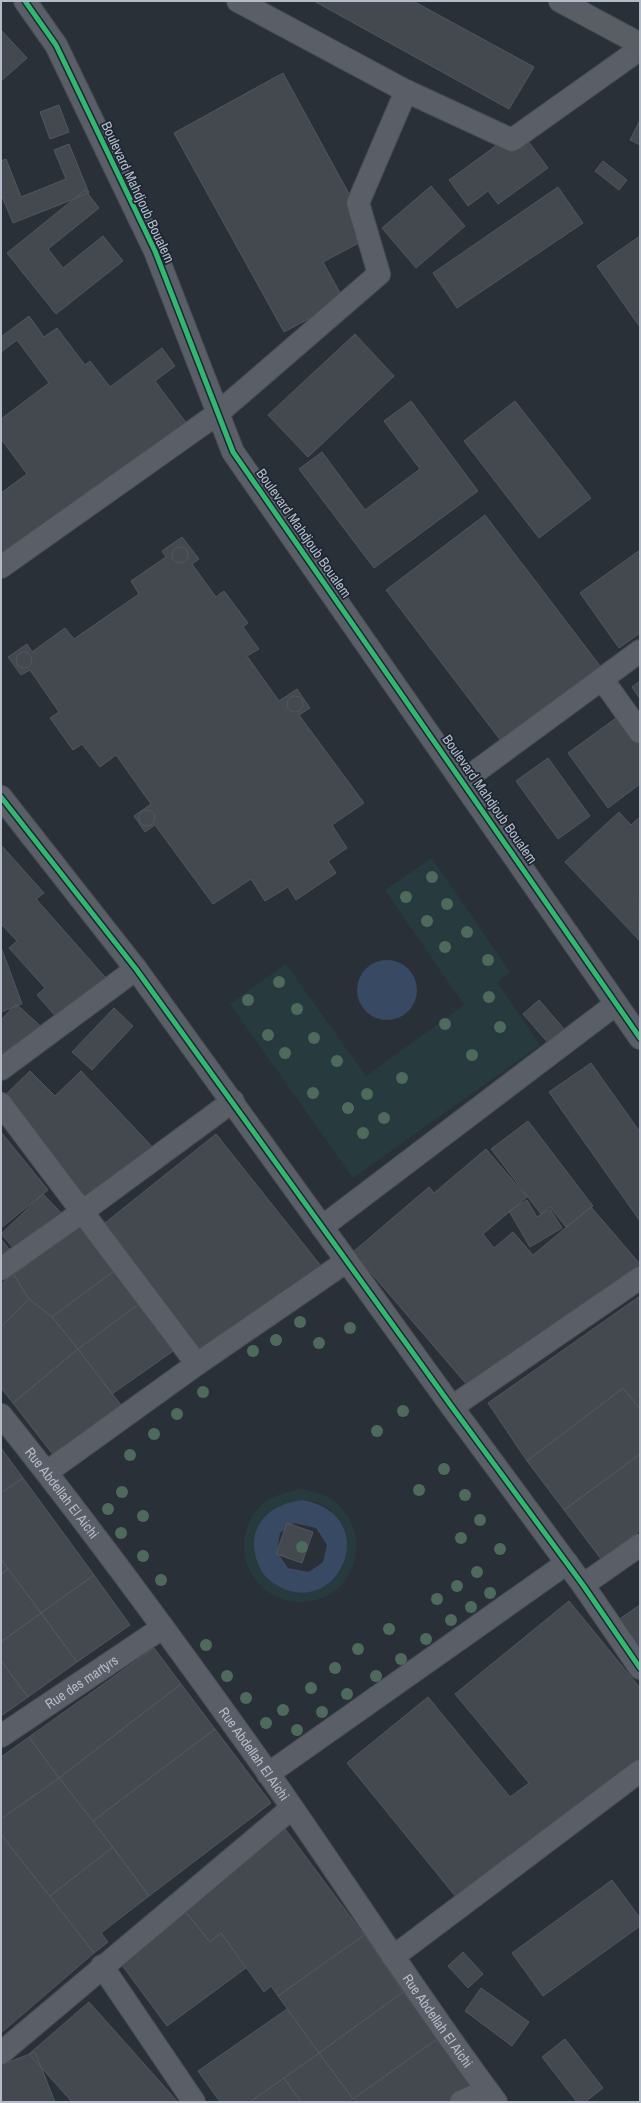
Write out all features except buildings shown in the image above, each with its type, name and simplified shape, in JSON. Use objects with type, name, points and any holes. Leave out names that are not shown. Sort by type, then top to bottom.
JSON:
[{"type":"main road","points":[[560,1],[640,44]]},
{"type":"street","name":"Boulevard Mahdjoub Boualem","points":[[25,1],[56,45],[155,251],[233,452],[463,781],[640,1038]]},
{"type":"street","points":[[238,1],[406,91],[512,140],[640,49]]},
{"type":"street","points":[[1,567],[217,414],[379,274],[358,204],[406,91]]},
{"type":"street","points":[[463,781],[640,651]]},
{"type":"street","points":[[602,679],[640,732]]},
{"type":"street","points":[[1,797],[136,969],[233,1101],[452,1407],[583,1585],[640,1668]]},
{"type":"street","points":[[1,1070],[136,969]]},
{"type":"street","points":[[322,1227],[616,1004]]},
{"type":"street","points":[[1,1269],[82,1212],[233,1101]]},
{"type":"street","points":[[1,1104],[197,1364]]},
{"type":"street","points":[[47,1472],[197,1364],[347,1261]]},
{"type":"street","points":[[452,1407],[640,1278]]},
{"type":"street","name":"Rue Abdellah El Aichi","points":[[1,1414],[47,1472],[268,1774],[393,1957],[492,2096]]},
{"type":"street","points":[[583,1585],[640,1545]]},
{"type":"street","points":[[268,1774],[567,1563]]},
{"type":"street","name":"Rue des martyrs","points":[[1,1736],[162,1628]]},
{"type":"street","points":[[393,1957],[640,1771]]},
{"type":"street","points":[[1,2053],[102,1966],[292,1808]]},
{"type":"street","points":[[102,1966],[194,2102]]},
{"type":"street","points":[[461,2102],[492,2096]]},
{"type":"green space","points":[[432,858],[510,972],[497,982],[540,1045],[353,1178],[230,1004],[286,964],[366,1076],[464,1005],[385,890]]},
{"type":"green space","points":[[301,1489],[329,1497],[337,1503],[349,1518],[355,1535],[356,1552],[352,1568],[343,1582],[331,1594],[315,1600],[295,1602],[276,1597],[261,1586],[248,1567],[244,1547],[248,1526],[252,1516],[259,1508],[267,1501],[275,1497]],"holes":[[[303,1500],[317,1502],[331,1510],[343,1567],[329,1582],[321,1587],[313,1591],[296,1591],[277,1583],[260,1567],[255,1555],[257,1531]]]},
{"type":"water","points":[[387,960],[404,965],[412,973],[417,990],[412,1007],[404,1015],[387,1020],[370,1015],[362,1007],[357,990],[362,973],[370,965]]},
{"type":"water","points":[[303,1500],[327,1509],[341,1524],[347,1541],[345,1559],[337,1575],[323,1587],[305,1593],[284,1589],[272,1582],[262,1572],[256,1558],[254,1546],[255,1534],[260,1524],[267,1515],[277,1508],[289,1503]],"holes":[[[294,1523],[316,1528],[327,1545],[323,1562],[309,1572],[288,1568],[277,1552],[280,1533]]]},
{"type":"cycle path","points":[[25,1],[56,45],[155,251],[233,452],[640,1038]]},
{"type":"cycle path","points":[[1,797],[136,969],[452,1407],[583,1585],[640,1668]]}]
